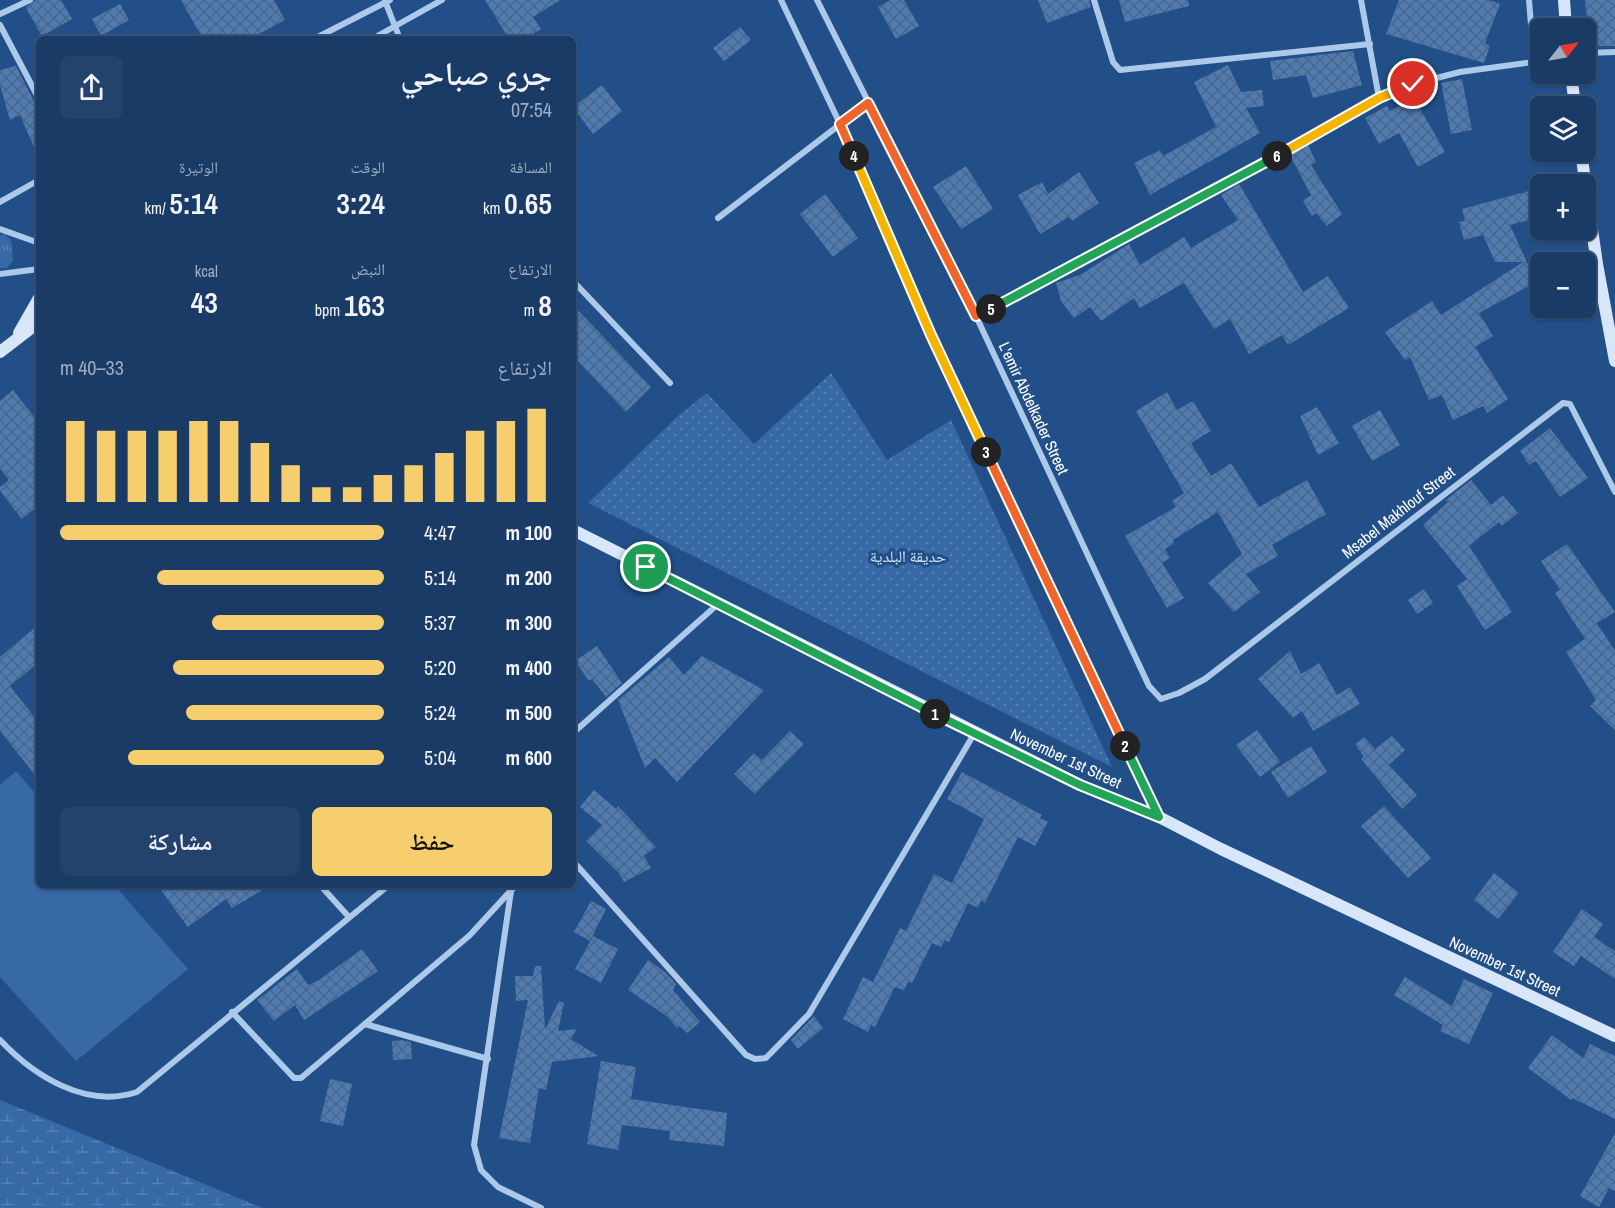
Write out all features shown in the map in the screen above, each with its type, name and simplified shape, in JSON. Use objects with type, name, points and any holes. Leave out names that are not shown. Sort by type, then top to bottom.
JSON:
[{"type":"main road","points":[[1564,0],[1565,18]]},
{"type":"main road","points":[[1582,162],[1597,264],[1615,361]]},
{"type":"main road","points":[[17,337],[36,303]]},
{"type":"main road","points":[[0,352],[36,324]]},
{"type":"main road","name":"November 1st Street","points":[[576,532],[974,734],[1080,785],[1159,817],[1221,849],[1615,1036]]},
{"type":"street","points":[[0,14],[30,0]]},
{"type":"street","points":[[378,36],[442,0]]},
{"type":"street","points":[[782,0],[840,124],[950,375],[1159,817]]},
{"type":"street","name":"L'emir Abdelkader Street","points":[[817,0],[976,316],[1149,686],[1161,699]]},
{"type":"street","points":[[1094,0],[1113,62],[1120,69],[1370,44]]},
{"type":"street","points":[[1360,0],[1379,98]]},
{"type":"street","points":[[1529,0],[1531,18]]},
{"type":"street","points":[[320,36],[387,1],[399,36]]},
{"type":"street","points":[[0,25],[36,93]]},
{"type":"street","points":[[1596,53],[1615,52]]},
{"type":"street","points":[[976,316],[1244,175],[1379,98],[1413,84],[1460,72],[1530,63]]},
{"type":"street","points":[[718,218],[868,103]]},
{"type":"street","points":[[0,202],[36,182]]},
{"type":"street","points":[[0,230],[36,242]]},
{"type":"street","points":[[0,274],[36,269]]},
{"type":"street","points":[[576,284],[670,383]]},
{"type":"street","name":"Msabel Makhlouf Street","points":[[1161,699],[1179,693],[1205,679],[1563,403],[1570,404],[1615,492]]},
{"type":"street","points":[[576,730],[718,603]]},
{"type":"street","points":[[576,864],[746,1055],[755,1059],[766,1058],[809,1014],[974,734]]},
{"type":"street","points":[[323,888],[349,917]]},
{"type":"street","points":[[0,1040],[36,1072],[82,1094],[114,1098],[137,1092],[385,888]]},
{"type":"street","points":[[232,1012],[298,1079],[470,935],[514,888]]},
{"type":"street","points":[[511,891],[474,1144],[481,1170],[498,1187],[541,1208]]},
{"type":"street","points":[[365,1024],[488,1059]]},
{"type":"green space","points":[[4,234],[11,240],[13,261],[7,268],[0,268],[0,236]]},
{"type":"green space","name":"حديقة البلدية","points":[[831,373],[887,460],[951,420],[1112,767],[588,503],[679,415],[707,393],[754,444]]},
{"type":"green space","points":[[16,771],[36,794],[36,888],[117,888],[188,969],[76,1061],[0,977],[0,785]]},
{"type":"green space","points":[[0,1100],[263,1208],[0,1208]]},
{"type":"building","points":[[35,0],[61,0],[72,19],[42,36],[26,8]]},
{"type":"building","points":[[181,0],[274,0],[285,20],[256,36],[201,36]]},
{"type":"building","points":[[485,0],[560,0],[533,17],[541,29],[529,36],[507,36]]},
{"type":"building","points":[[890,0],[904,0],[919,26],[896,39],[878,7]]},
{"type":"building","points":[[1038,0],[1089,0],[1091,7],[1047,23]]},
{"type":"building","points":[[1119,0],[1188,0],[1189,6],[1125,22]]},
{"type":"building","points":[[1399,0],[1489,0],[1500,4],[1485,43],[1490,46],[1484,63],[1386,34]]},
{"type":"building","points":[[1585,0],[1615,0],[1615,46],[1596,46],[1596,18],[1587,18]]},
{"type":"building","points":[[120,4],[129,20],[101,36],[92,19]]},
{"type":"building","points":[[740,27],[751,40],[724,61],[713,48]]},
{"type":"building","points":[[1353,51],[1362,85],[1313,98],[1306,75],[1273,80],[1270,61]]},
{"type":"building","points":[[1228,65],[1241,92],[1262,90],[1264,106],[1246,108],[1260,133],[1150,195],[1134,163],[1160,150],[1163,156],[1216,127],[1194,82]]},
{"type":"building","points":[[16,66],[36,102],[36,152],[20,115],[10,120],[0,85],[0,70]]},
{"type":"building","points":[[1462,79],[1472,130],[1451,134],[1441,83]]},
{"type":"building","points":[[602,85],[622,111],[593,134],[576,111],[576,105]]},
{"type":"building","points":[[1414,98],[1445,152],[1418,167],[1399,133],[1379,144],[1365,118],[1387,106],[1390,111]]},
{"type":"building","points":[[1308,145],[1316,162],[1311,165],[1342,214],[1327,226],[1316,213],[1312,216],[1303,201],[1311,195],[1290,155]]},
{"type":"building","points":[[966,166],[993,209],[961,229],[933,187]]},
{"type":"building","points":[[1079,172],[1099,203],[1072,221],[1069,217],[1040,234],[1018,195],[1042,182],[1048,194]]},
{"type":"building","points":[[1239,184],[1303,292],[1328,276],[1349,308],[1288,345],[1282,335],[1249,354],[1230,319],[1214,329],[1184,283],[1140,308],[1134,298],[1101,321],[1090,307],[1074,318],[1061,301],[1056,283],[1080,275],[1129,244],[1140,265],[1184,237],[1191,248],[1238,220],[1221,195]]},
{"type":"building","points":[[1530,191],[1530,220],[1510,225],[1530,267],[1530,285],[1479,313],[1493,336],[1475,347],[1508,399],[1487,413],[1483,406],[1453,420],[1442,395],[1429,400],[1410,357],[1405,360],[1385,332],[1432,301],[1441,315],[1523,262],[1495,262],[1483,235],[1464,240],[1459,222],[1465,221],[1462,209]]},
{"type":"building","points":[[825,194],[858,238],[833,257],[800,214]]},
{"type":"building","points":[[576,308],[651,387],[626,412],[576,359]]},
{"type":"building","points":[[13,390],[36,419],[36,507],[22,519],[0,491],[0,487],[9,480],[0,469],[0,401]]},
{"type":"building","points":[[1167,392],[1177,410],[1193,401],[1211,431],[1191,443],[1211,476],[1231,463],[1259,507],[1307,480],[1326,514],[1272,545],[1278,556],[1246,574],[1260,592],[1234,612],[1208,583],[1242,554],[1218,512],[1173,540],[1174,543],[1165,549],[1170,558],[1162,563],[1184,598],[1167,608],[1125,536],[1176,507],[1172,501],[1184,493],[1136,411]]},
{"type":"building","points":[[1317,407],[1339,443],[1318,455],[1300,416]]},
{"type":"building","points":[[1380,410],[1400,445],[1372,461],[1352,426]]},
{"type":"building","points":[[1550,428],[1588,478],[1560,497],[1536,461],[1529,465],[1520,451]]},
{"type":"building","points":[[1471,480],[1491,505],[1503,495],[1518,513],[1502,526],[1499,522],[1469,546],[1512,612],[1485,630],[1457,586],[1467,579],[1423,525],[1448,502],[1446,500]]},
{"type":"building","points":[[1567,544],[1615,612],[1597,623],[1615,651],[1615,730],[1590,706],[1596,700],[1566,652],[1585,639],[1555,593],[1560,590],[1541,561]]},
{"type":"building","points":[[1424,589],[1433,603],[1417,614],[1408,600]]},
{"type":"building","points":[[36,627],[36,664],[10,686],[36,719],[36,776],[0,731],[0,657]]},
{"type":"building","points":[[597,646],[622,683],[606,697],[592,679],[589,681],[576,660]]},
{"type":"building","points":[[1290,651],[1301,674],[1319,663],[1337,695],[1350,687],[1360,704],[1313,731],[1302,711],[1293,718],[1258,679]]},
{"type":"building","points":[[702,656],[764,690],[677,782],[655,758],[645,768],[618,700],[669,657],[684,675]]},
{"type":"building","points":[[1257,730],[1280,762],[1260,777],[1236,745]]},
{"type":"building","points":[[790,731],[804,744],[755,794],[734,774],[754,753],[762,760]]},
{"type":"building","points":[[1392,736],[1405,750],[1389,765],[1417,795],[1402,809],[1361,759],[1364,757],[1355,744],[1364,737],[1375,749]]},
{"type":"building","points":[[1311,746],[1327,772],[1288,798],[1271,772]]},
{"type":"building","points":[[962,772],[1042,815],[1040,818],[1048,822],[1035,846],[1018,837],[985,903],[981,900],[978,908],[968,903],[949,942],[945,940],[941,947],[932,943],[912,983],[908,982],[904,990],[895,987],[875,1027],[871,1025],[868,1032],[843,1019],[863,977],[873,982],[900,928],[906,931],[934,874],[952,883],[984,819],[947,799]]},
{"type":"building","points":[[594,790],[616,809],[618,806],[656,847],[644,856],[651,868],[624,882],[619,873],[586,841],[602,825],[580,807]]},
{"type":"building","points":[[1384,806],[1431,858],[1408,878],[1361,826]]},
{"type":"building","points":[[1494,873],[1519,893],[1498,919],[1474,900]]},
{"type":"building","points":[[159,888],[266,888],[232,908],[226,899],[188,927]]},
{"type":"building","points":[[591,901],[606,909],[590,941],[574,932]]},
{"type":"building","points":[[1582,909],[1603,924],[1594,937],[1615,951],[1615,979],[1581,956],[1574,966],[1553,952]]},
{"type":"building","points":[[593,936],[618,949],[601,983],[575,969]]},
{"type":"building","points":[[362,949],[378,971],[304,1020],[295,1005],[274,1021],[257,1000],[297,969],[308,985],[319,980]]},
{"type":"building","points":[[648,960],[665,972],[676,984],[673,990],[700,1022],[687,1033],[680,1026],[677,1028],[668,1017],[628,990]]},
{"type":"building","points":[[535,966],[541,966],[545,1029],[559,1001],[564,1003],[558,1031],[577,1029],[571,1039],[598,1056],[552,1062],[546,1090],[539,1088],[530,1143],[499,1138],[528,1000],[516,1001],[515,976],[533,976]]},
{"type":"building","points":[[1405,977],[1452,1006],[1464,979],[1493,993],[1469,1044],[1440,1031],[1443,1025],[1394,995]]},
{"type":"building","points":[[814,1016],[823,1028],[798,1049],[791,1040]]},
{"type":"building","points":[[1552,1035],[1583,1058],[1590,1044],[1615,1056],[1615,1119],[1572,1098],[1571,1100],[1528,1068]]},
{"type":"building","points":[[392,1041],[411,1042],[412,1059],[393,1060]]},
{"type":"building","points":[[601,1061],[636,1067],[631,1099],[727,1113],[724,1146],[669,1140],[670,1131],[622,1125],[618,1150],[587,1144]]},
{"type":"building","points":[[330,1079],[352,1084],[343,1126],[320,1121]]},
{"type":"building","points":[[1615,1133],[1615,1191],[1609,1188],[1599,1207],[1580,1196]]},
{"type":"route","points":[[646,567],[974,734],[1080,785],[1159,817],[931,335],[840,124],[868,103],[976,316],[1244,175],[1379,98],[1413,84]]}]
